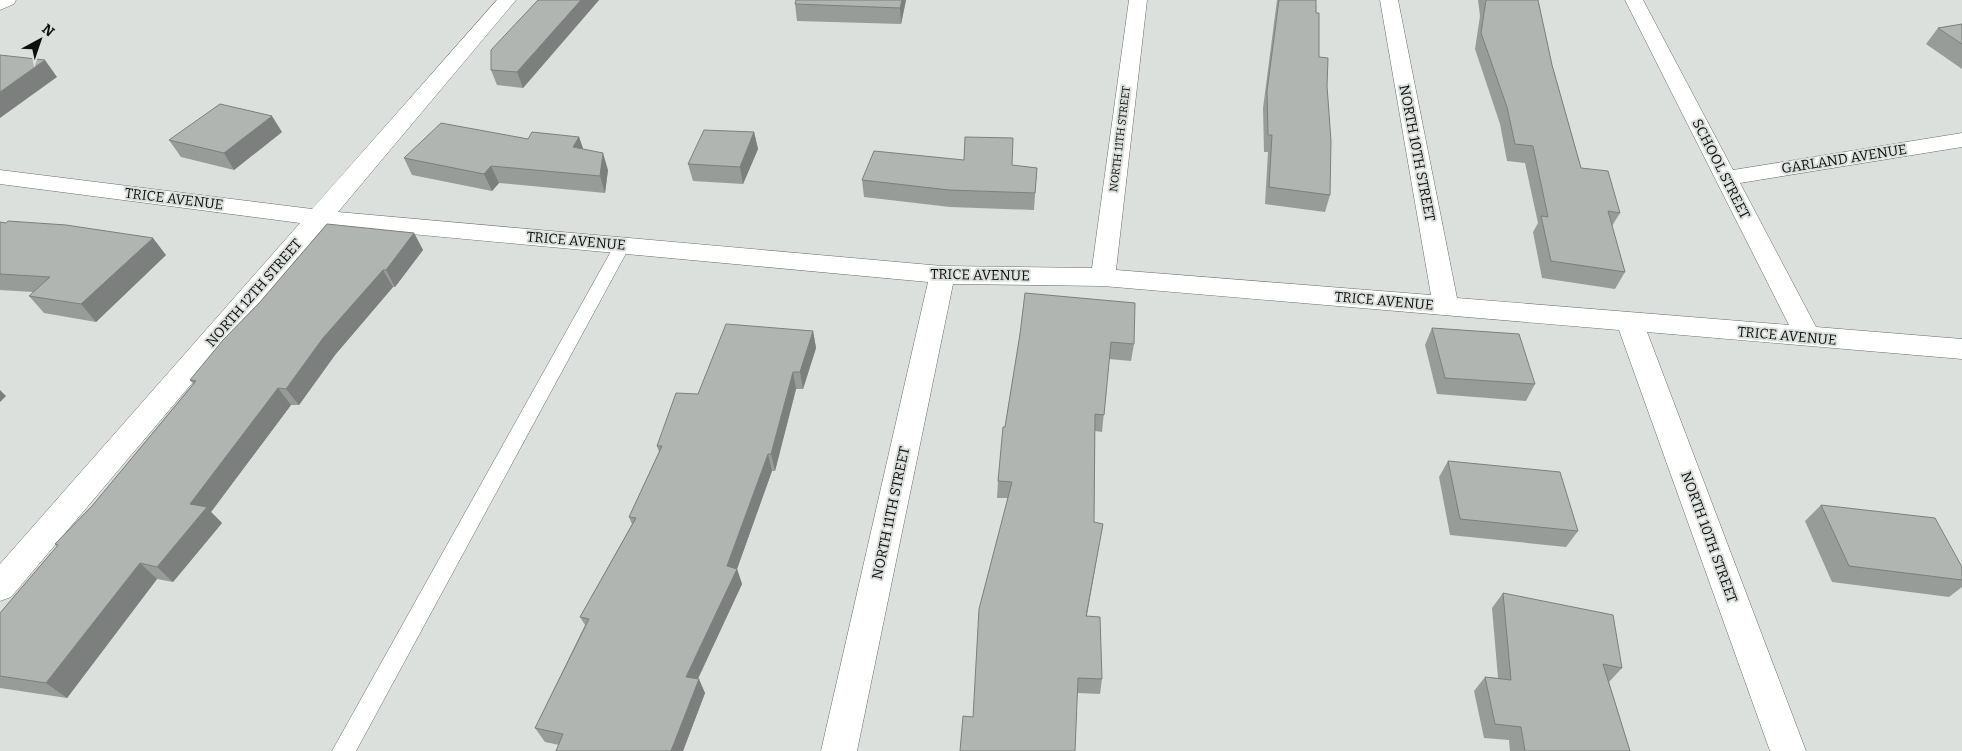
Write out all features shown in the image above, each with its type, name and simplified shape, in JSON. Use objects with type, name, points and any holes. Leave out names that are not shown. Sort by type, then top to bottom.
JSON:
[{"type":"street","points":[[0,4],[7,0]]},
{"type":"street","name":"NORTH 12TH STREET","points":[[0,587],[508,0]]},
{"type":"street","name":"NORTH 11TH STREET","points":[[1103,277],[1138,0]]},
{"type":"street","name":"NORTH 10TH STREET","points":[[1388,0],[1446,307]]},
{"type":"street","name":"SCHOOL STREET","points":[[1634,0],[1808,337]]},
{"type":"street","name":"GARLAND AVENUE","points":[[1725,178],[1962,140]]},
{"type":"street","name":"TRICE AVENUE","points":[[0,177],[319,218],[942,275],[1103,277],[1962,349]]},
{"type":"street","name":"NORTH 11TH STREET","points":[[839,751],[942,275]]},
{"type":"street","name":"NORTH 10TH STREET","points":[[1630,322],[1788,751]]},
{"type":"lane","points":[[344,751],[622,246]]},
{"type":"building","points":[[538,0],[581,0],[517,72],[491,70],[491,50]]},
{"type":"building","points":[[796,0],[902,0],[900,8],[795,4]]},
{"type":"building","points":[[1279,0],[1316,0],[1316,13],[1319,13],[1319,57],[1328,58],[1327,86],[1331,141],[1330,195],[1269,187],[1272,135],[1268,135],[1267,91]]},
{"type":"building","points":[[1486,0],[1538,0],[1552,65],[1581,168],[1608,171],[1620,213],[1608,211],[1625,272],[1551,261],[1541,216],[1548,217],[1533,146],[1515,144],[1507,107],[1481,33]]},
{"type":"building","points":[[1962,24],[1962,44],[1938,28]]},
{"type":"building","points":[[0,55],[45,60],[0,92]]},
{"type":"building","points":[[220,104],[272,116],[224,153],[169,140]]},
{"type":"building","points":[[441,123],[528,139],[532,132],[579,137],[573,147],[603,153],[600,176],[491,166],[484,174],[404,158]]},
{"type":"building","points":[[704,130],[754,132],[740,167],[688,164]]},
{"type":"building","points":[[965,137],[1013,138],[1012,165],[1037,168],[1035,193],[949,190],[862,180],[874,151],[964,160]]},
{"type":"building","points":[[8,221],[66,225],[153,238],[81,304],[29,296],[50,277],[0,274],[0,222],[6,223]]},
{"type":"building","points":[[327,224],[414,233],[386,270],[383,270],[323,338],[286,389],[278,388],[190,504],[207,507],[157,567],[140,563],[46,683],[0,676],[0,613],[58,545],[55,544],[92,506],[196,381],[190,380],[223,340],[260,302]]},
{"type":"building","points":[[1025,293],[1135,303],[1134,344],[1111,342],[1104,415],[1095,414],[1094,522],[1103,524],[1086,616],[1100,617],[1102,679],[1078,678],[1075,751],[960,751],[963,716],[973,717],[979,609],[1012,482],[998,481],[1003,427],[1005,427]]},
{"type":"building","points":[[726,324],[813,331],[800,372],[793,372],[771,454],[768,454],[727,566],[737,569],[686,677],[699,679],[671,751],[556,751],[563,734],[535,728],[589,619],[580,617],[636,518],[629,517],[662,446],[657,446],[676,393],[698,394]]},
{"type":"building","points":[[1432,328],[1519,334],[1535,384],[1445,378]]},
{"type":"building","points":[[1448,461],[1560,472],[1578,531],[1460,519]]},
{"type":"building","points":[[1821,505],[1935,518],[1962,567],[1962,580],[1849,566]]},
{"type":"building","points":[[1503,593],[1613,615],[1622,668],[1603,664],[1630,751],[1525,751],[1521,727],[1495,724],[1485,677],[1511,680]]}]
